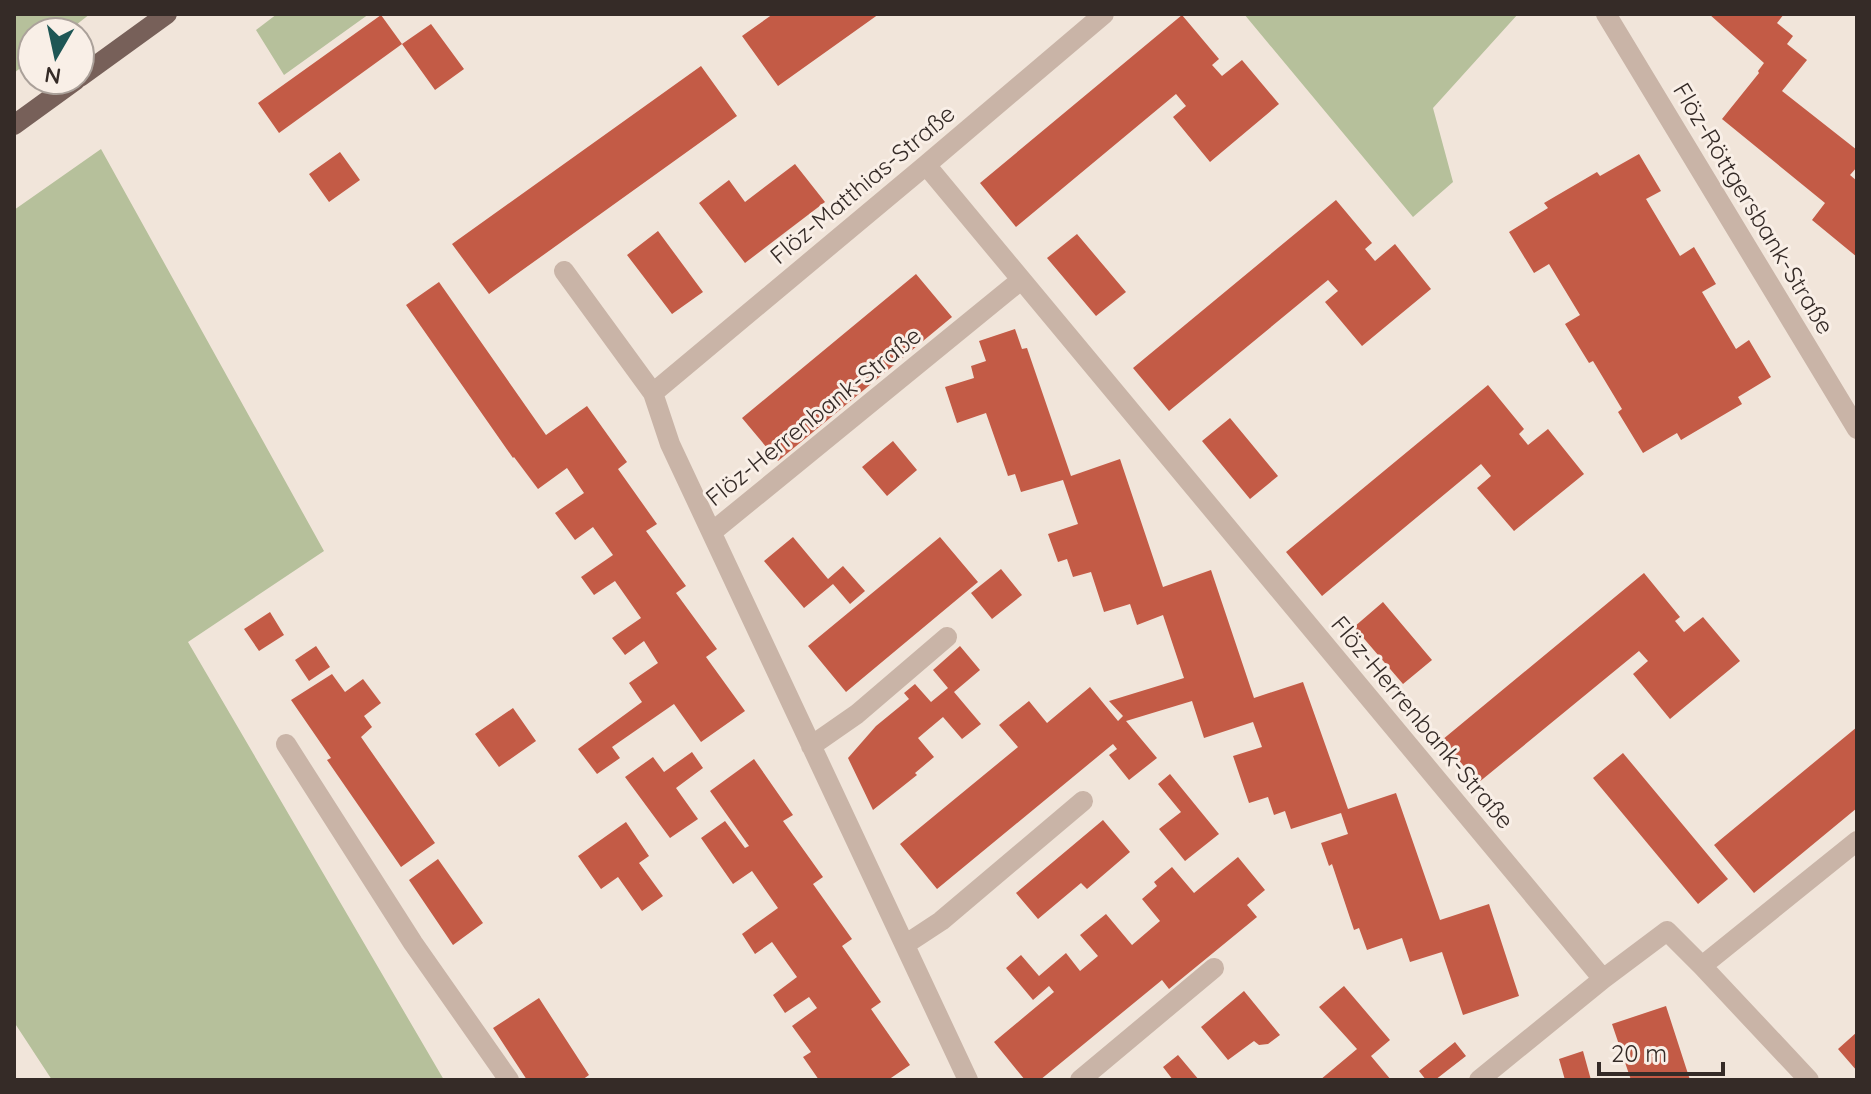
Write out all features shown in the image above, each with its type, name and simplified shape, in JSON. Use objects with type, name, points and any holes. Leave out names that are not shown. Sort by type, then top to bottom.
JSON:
[{"type":"main road","points":[[96,66],[167,14]]},
{"type":"main road","points":[[14,125],[54,96]]},
{"type":"street","name":"Flöz-Matthias-Straße","points":[[653,393],[1104,14]]},
{"type":"street","name":"Flöz-Röttgersbank-Straße","points":[[1606,14],[1857,429]]},
{"type":"street","name":"Flöz-Herrenbank-Straße","points":[[926,165],[1603,979]]},
{"type":"street","points":[[564,271],[653,393],[670,444],[968,1080]]},
{"type":"street","name":"Flöz-Herrenbank-Straße","points":[[712,532],[1021,280]]},
{"type":"street","points":[[811,746],[857,714],[947,637]]},
{"type":"street","points":[[286,744],[413,943],[509,1080]]},
{"type":"street","points":[[906,944],[941,921],[1083,801]]},
{"type":"street","points":[[1702,966],[1857,841]]},
{"type":"street","points":[[1479,1080],[1667,931],[1809,1080]]},
{"type":"street","points":[[1080,1080],[1214,968]]},
{"type":"green space","points":[[14,14],[90,14],[16,16],[14,73]]},
{"type":"green space","points":[[277,14],[369,14],[284,75],[256,30]]},
{"type":"green space","points":[[1244,14],[1518,14],[1433,108],[1453,182],[1413,217]]},
{"type":"green space","points":[[101,149],[324,551],[188,642],[444,1080],[52,1080],[14,1022],[14,210]]},
{"type":"building","points":[[773,14],[879,14],[778,86],[742,36]]},
{"type":"building","points":[[1709,14],[1784,14],[1777,23],[1793,36],[1787,44],[1807,60],[1782,91],[1857,150],[1857,167],[1850,175],[1857,181],[1857,257],[1812,220],[1825,203],[1722,119],[1764,63]]},
{"type":"building","points":[[381,15],[402,44],[279,133],[258,103]]},
{"type":"building","points":[[1182,15],[1219,59],[1212,65],[1222,76],[1242,60],[1279,104],[1210,162],[1173,117],[1186,106],[1176,94],[1016,227],[980,183]]},
{"type":"building","points":[[431,24],[464,69],[435,90],[402,44]]},
{"type":"building","points":[[701,66],[737,116],[489,294],[452,244]]},
{"type":"building","points":[[340,152],[360,180],[329,202],[309,174]]},
{"type":"building","points":[[1639,154],[1661,191],[1646,199],[1680,256],[1694,247],[1716,284],[1702,292],[1736,349],[1749,340],[1771,377],[1738,397],[1742,404],[1681,440],[1677,433],[1643,453],[1618,412],[1622,409],[1593,361],[1589,363],[1565,324],[1580,315],[1549,264],[1534,273],[1509,232],[1548,208],[1544,203],[1597,172],[1600,176]]},
{"type":"building","points":[[795,164],[825,202],[745,263],[699,203],[729,180],[745,202]]},
{"type":"building","points":[[1336,200],[1372,243],[1365,249],[1375,261],[1395,244],[1431,289],[1362,346],[1325,302],[1338,291],[1328,280],[1169,411],[1133,368]]},
{"type":"building","points":[[658,231],[703,292],[672,314],[627,255]]},
{"type":"building","points":[[1077,234],[1126,292],[1096,316],[1047,258]]},
{"type":"building","points":[[916,274],[952,317],[778,461],[742,418]]},
{"type":"building","points":[[439,282],[546,435],[587,406],[627,462],[618,469],[657,524],[646,531],[686,586],[676,593],[717,649],[706,657],[745,711],[701,742],[674,704],[612,747],[620,758],[597,774],[578,749],[642,702],[629,683],[658,663],[644,641],[625,655],[612,638],[641,618],[615,581],[594,595],[581,577],[613,555],[593,527],[575,540],[555,513],[584,493],[567,468],[538,489],[406,305]]},
{"type":"building","points":[[1015,329],[1022,349],[1027,348],[1071,476],[1120,459],[1163,587],[1211,570],[1254,698],[1303,682],[1348,809],[1396,793],[1440,920],[1489,904],[1519,996],[1463,1015],[1442,952],[1410,962],[1402,938],[1367,950],[1359,928],[1354,930],[1332,864],[1329,866],[1321,843],[1348,834],[1341,813],[1291,829],[1285,811],[1274,815],[1268,797],[1249,803],[1233,756],[1262,747],[1253,722],[1204,738],[1192,701],[1126,721],[1157,758],[1129,780],[1109,755],[1117,749],[1113,744],[937,889],[900,844],[1018,747],[999,725],[1029,701],[1047,723],[1090,687],[1118,721],[1123,716],[1109,701],[1184,678],[1163,615],[1137,625],[1130,604],[1104,612],[1091,572],[1073,577],[1067,559],[1058,562],[1048,534],[1078,524],[1063,480],[1021,492],[1015,474],[1008,476],[986,413],[957,423],[945,387],[974,378],[971,366],[986,361],[979,341]]},
{"type":"building","points":[[1488,385],[1524,429],[1519,434],[1528,445],[1548,429],[1584,474],[1514,531],[1477,488],[1491,476],[1481,464],[1322,596],[1286,552]]},
{"type":"building","points":[[1230,418],[1278,476],[1250,499],[1202,441]]},
{"type":"building","points":[[893,441],[917,470],[887,496],[862,467]]},
{"type":"building","points":[[793,537],[828,579],[843,566],[865,591],[850,604],[833,584],[804,608],[764,561]]},
{"type":"building","points":[[940,537],[978,582],[846,692],[808,646]]},
{"type":"building","points":[[1001,569],[1022,595],[992,619],[971,593]]},
{"type":"building","points":[[1644,573],[1680,617],[1675,621],[1684,632],[1703,617],[1740,661],[1670,719],[1633,674],[1648,661],[1639,651],[1478,783],[1442,740]]},
{"type":"building","points":[[1383,602],[1432,660],[1403,684],[1354,627]]},
{"type":"building","points":[[270,612],[284,635],[259,651],[244,629]]},
{"type":"building","points":[[316,646],[330,667],[309,681],[295,660]]},
{"type":"building","points":[[960,646],[980,670],[954,692],[981,724],[962,739],[943,717],[918,738],[934,757],[915,773],[917,775],[873,810],[848,758],[876,726],[909,699],[904,693],[915,684],[931,702],[948,688],[933,670]]},
{"type":"building","points":[[332,674],[345,692],[363,679],[381,703],[364,716],[372,727],[361,737],[435,843],[401,867],[327,760],[331,758],[291,700]]},
{"type":"building","points":[[513,708],[536,741],[499,767],[475,734]]},
{"type":"building","points":[[1857,727],[1857,808],[1754,893],[1714,845]]},
{"type":"building","points":[[692,752],[703,768],[676,788],[698,819],[670,838],[625,777],[653,757],[664,772]]},
{"type":"building","points":[[1623,753],[1728,879],[1698,904],[1593,778]]},
{"type":"building","points":[[754,759],[793,815],[783,821],[823,877],[813,884],[852,939],[842,946],[881,1002],[871,1009],[910,1065],[888,1080],[819,1080],[803,1057],[811,1052],[792,1026],[817,1008],[809,997],[785,1013],[773,995],[797,977],[772,942],[755,954],[742,934],[778,908],[752,871],[733,884],[701,838],[725,821],[745,848],[749,846],[710,791]]},
{"type":"building","points":[[1170,774],[1219,834],[1185,861],[1159,829],[1181,812],[1158,784]]},
{"type":"building","points":[[1103,820],[1130,852],[1087,889],[1081,883],[1038,919],[1016,893]]},
{"type":"building","points":[[626,822],[649,856],[639,863],[663,896],[642,911],[618,877],[601,889],[578,856]]},
{"type":"building","points":[[1238,857],[1265,890],[1247,905],[1257,917],[1169,989],[1162,980],[1040,1080],[1025,1080],[994,1042],[1054,992],[1049,986],[1033,1000],[1006,968],[1021,955],[1039,976],[1066,953],[1080,971],[1098,956],[1080,935],[1106,914],[1132,945],[1160,921],[1142,899],[1157,886],[1154,882],[1172,867],[1194,893]]},
{"type":"building","points":[[438,859],[483,923],[453,945],[409,880]]},
{"type":"building","points":[[1344,986],[1390,1040],[1371,1056],[1391,1080],[1320,1080],[1357,1049],[1319,1007]]},
{"type":"building","points":[[1244,991],[1280,1035],[1268,1044],[1259,1045],[1254,1041],[1228,1060],[1201,1027]]},
{"type":"building","points":[[539,998],[589,1075],[582,1080],[527,1080],[493,1028]]},
{"type":"building","points":[[1666,1006],[1690,1080],[1631,1080],[1612,1024]]},
{"type":"building","points":[[1857,1032],[1857,1071],[1838,1049]]},
{"type":"building","points":[[1455,1042],[1466,1056],[1435,1080],[1426,1080],[1419,1071]]},
{"type":"building","points":[[1583,1051],[1591,1080],[1565,1080],[1559,1059]]},
{"type":"building","points":[[1178,1055],[1199,1080],[1173,1080],[1163,1067]]}]
